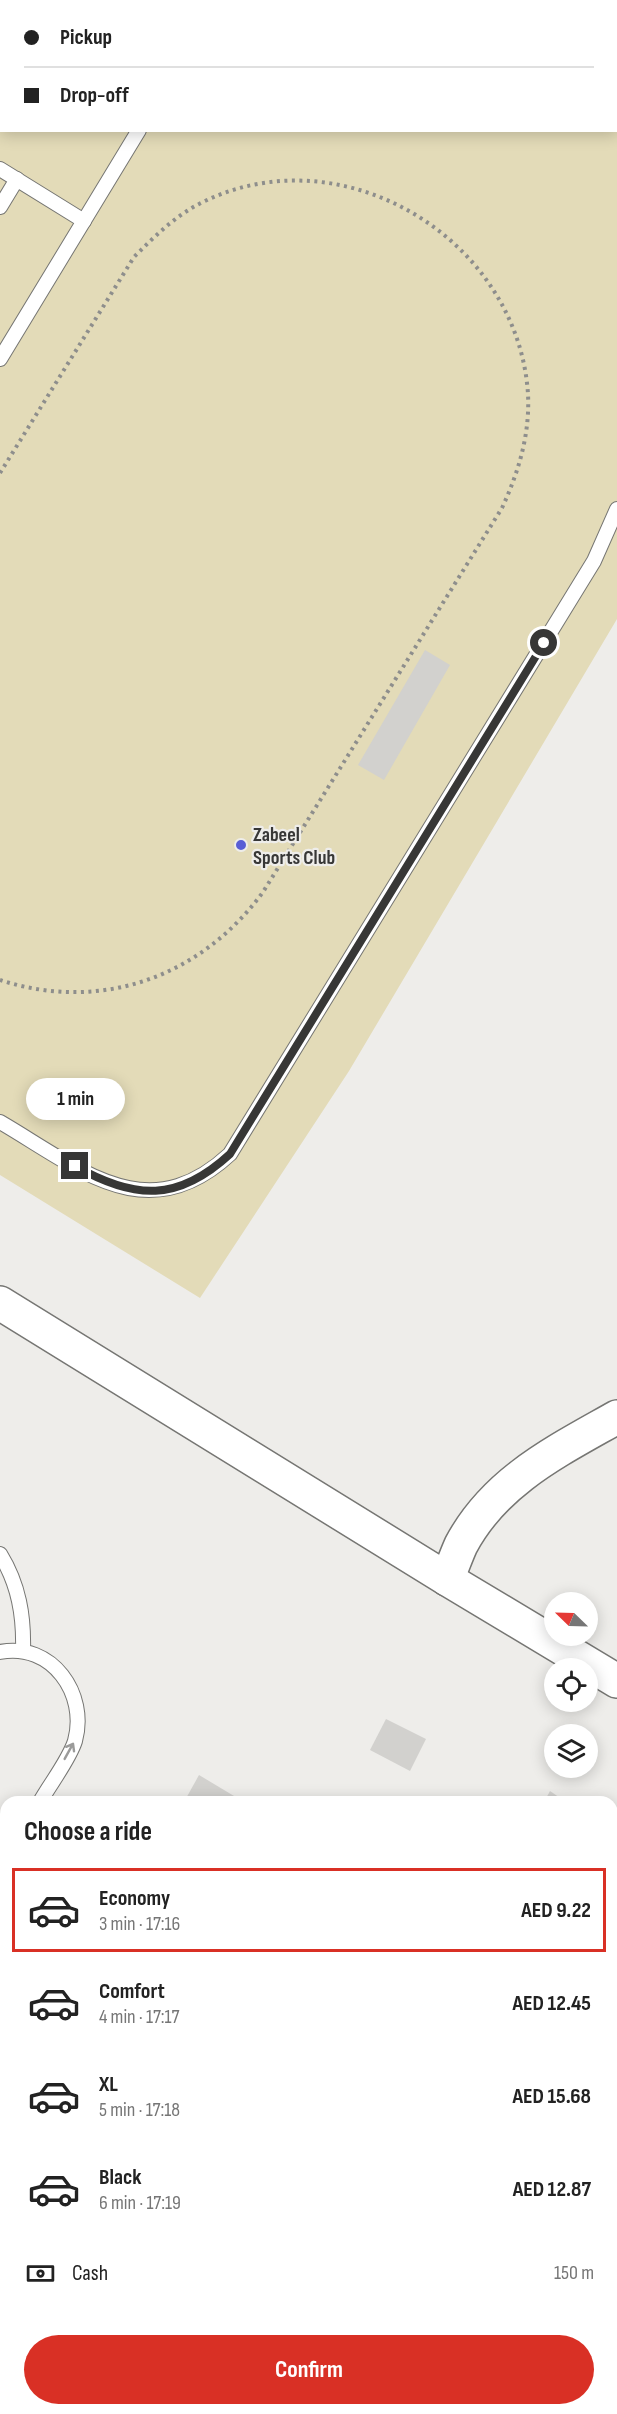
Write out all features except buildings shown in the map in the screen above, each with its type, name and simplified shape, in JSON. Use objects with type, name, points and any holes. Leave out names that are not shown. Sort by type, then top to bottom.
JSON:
[{"type":"street","points":[[0,1303],[617,1682]]},
{"type":"street","points":[[447,1579],[475,1523],[508,1484],[550,1455],[617,1417]]},
{"type":"lane","points":[[0,359],[138,132]]},
{"type":"lane","points":[[0,169],[84,221]]},
{"type":"lane","points":[[0,207],[17,180]]},
{"type":"lane","points":[[0,1122],[94,1177],[117,1187],[141,1192],[167,1190],[190,1183],[212,1171],[230,1154],[594,561],[617,509]]},
{"type":"lane","points":[[0,1554],[16,1586],[21,1607],[23,1652]]},
{"type":"lane","points":[[0,1652],[23,1652],[40,1657],[55,1666],[66,1678],[74,1694],[78,1710],[78,1728],[74,1744],[44,1796]]},
{"type":"path","points":[[0,474],[134,257],[155,235],[187,211],[232,190],[261,183],[290,180],[320,181],[349,186],[377,194],[429,221],[452,239],[490,283],[505,309],[524,364],[528,394],[528,423],[515,481],[502,507],[263,892],[248,912],[232,930],[200,955],[156,977],[128,985],[70,992],[42,990],[0,980]]},
{"type":"shaded area","name":"Zabeel Sports Club","points":[[0,132],[617,132],[617,619],[349,1071],[200,1298],[0,1175]]},
{"type":"place","name":"Zabeel Sports Club","points":[[241,845]]},
{"type":"route","points":[[75,1166],[117,1187],[141,1192],[167,1190],[190,1183],[212,1171],[230,1154],[544,643]]}]
